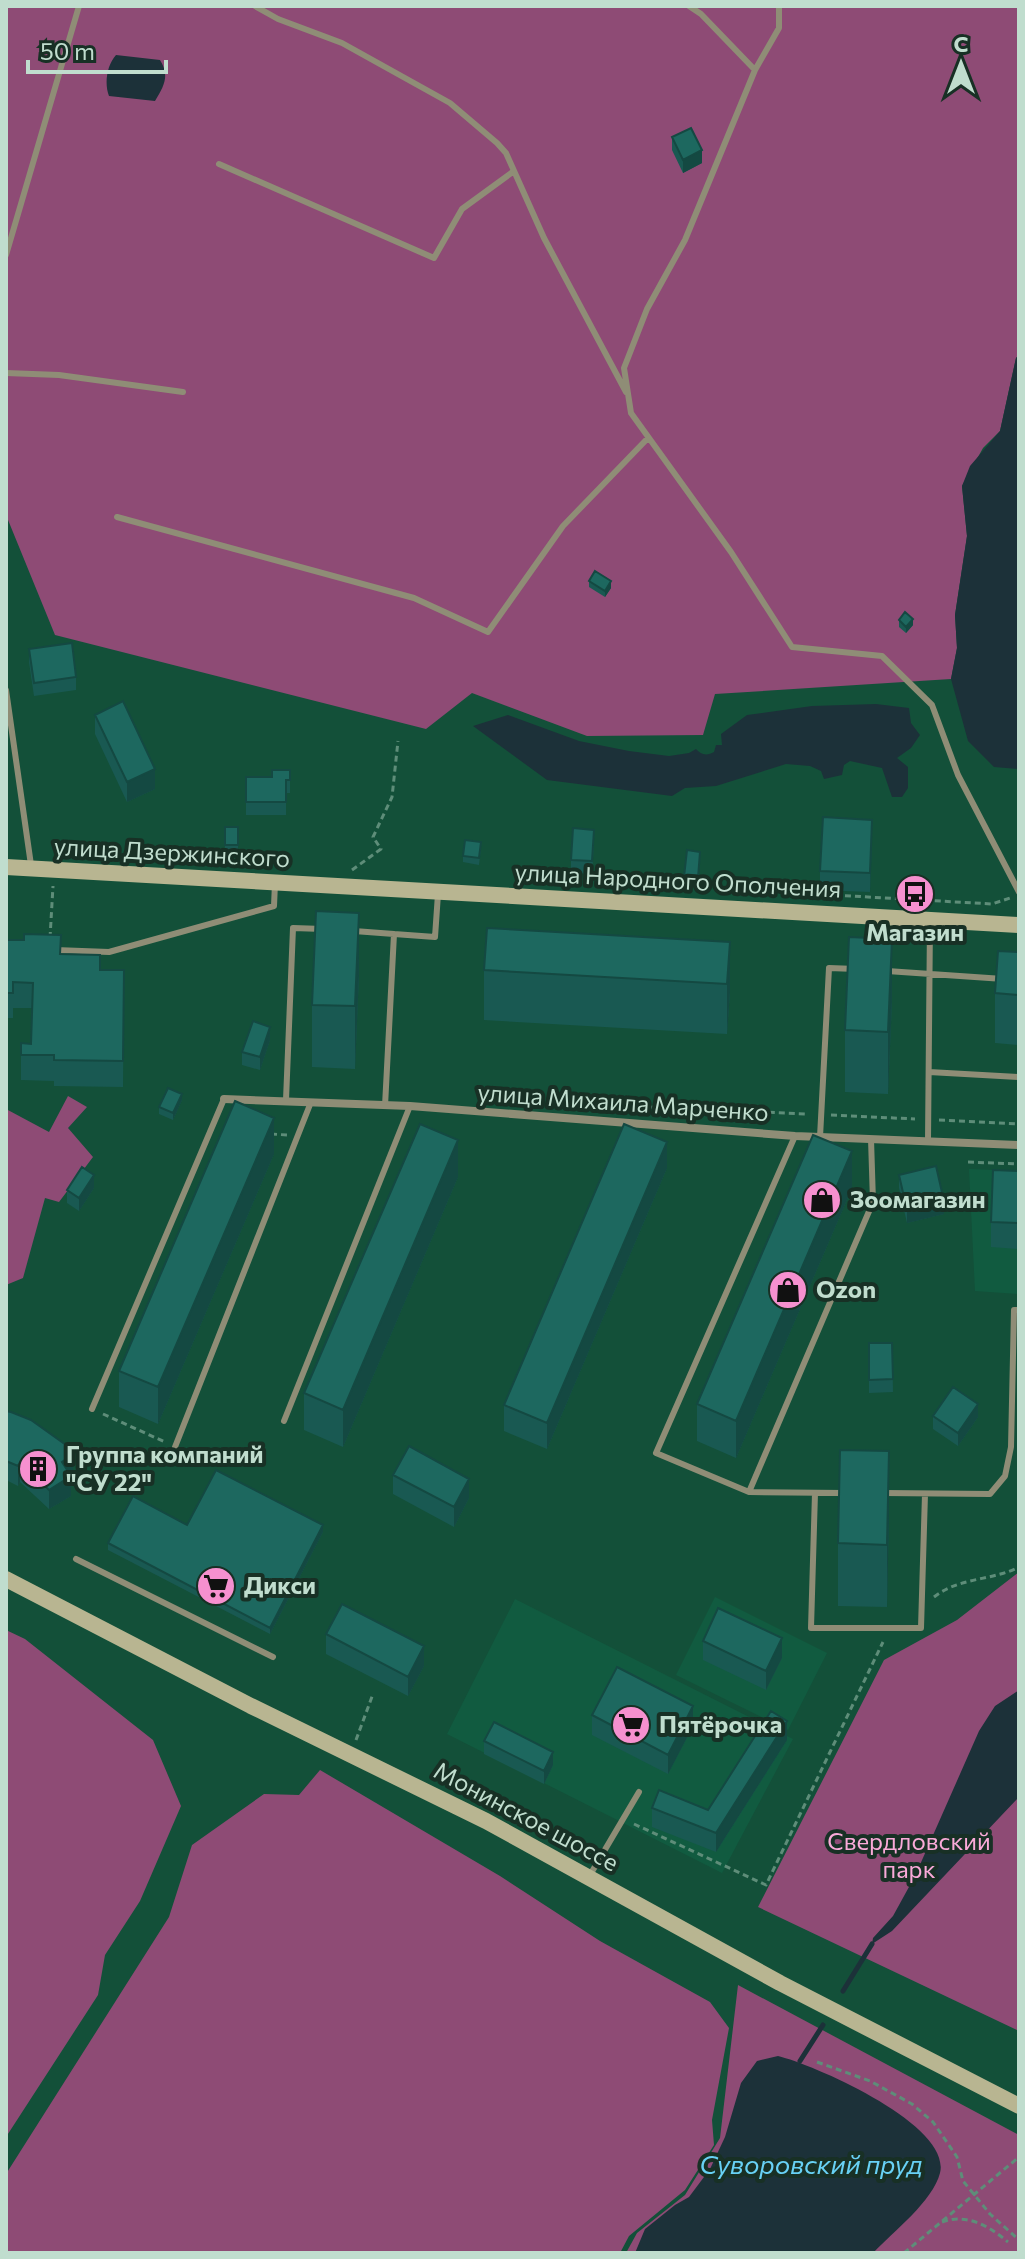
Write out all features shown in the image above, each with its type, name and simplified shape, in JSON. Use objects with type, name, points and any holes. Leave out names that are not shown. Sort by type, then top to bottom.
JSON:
[{"type":"main road","name":"улица Дзержинского","points":[[6,867],[275,883],[340,880]]},
{"type":"main road","name":"улица Народного Ополчения","points":[[340,880],[438,892],[1019,925]]},
{"type":"main road","name":"Монинское шоссе","points":[[6,1579],[486,1821],[780,1983],[1019,2106]]},
{"type":"street","name":"улица Михаила Марченко","points":[[224,1099],[410,1106],[795,1136],[1019,1145]]},
{"type":"lane","points":[[6,255],[79,6]]},
{"type":"lane","points":[[255,6],[278,19],[342,43],[450,103],[497,143],[506,153],[544,238],[628,395]]},
{"type":"lane","points":[[689,6],[701,14],[755,70]]},
{"type":"lane","points":[[779,6],[779,28],[755,70],[685,240],[647,309],[624,368],[631,413],[731,552],[792,647],[882,656],[932,705],[958,775],[1019,894]]},
{"type":"lane","points":[[219,164],[434,258],[462,209],[514,171]]},
{"type":"lane","points":[[6,373],[59,375],[183,392]]},
{"type":"lane","points":[[117,517],[414,598],[488,632],[563,526],[648,438]]},
{"type":"lane","points":[[6,690],[31,868]]},
{"type":"lane","points":[[50,950],[109,952],[274,906],[275,883]]},
{"type":"lane","points":[[351,931],[435,937],[438,892]]},
{"type":"lane","points":[[928,1141],[930,919]]},
{"type":"lane","points":[[286,1100],[293,928],[336,930]]},
{"type":"lane","points":[[385,1106],[394,934]]},
{"type":"lane","points":[[820,1137],[829,968],[863,969]]},
{"type":"lane","points":[[876,970],[1019,980]]},
{"type":"lane","points":[[929,1072],[1019,1077]]},
{"type":"lane","points":[[92,1409],[224,1099]]},
{"type":"lane","points":[[175,1447],[311,1102]]},
{"type":"lane","points":[[284,1421],[410,1106]]},
{"type":"lane","points":[[795,1136],[656,1453],[749,1492],[846,1493]]},
{"type":"lane","points":[[749,1492],[873,1202],[871,1139]]},
{"type":"lane","points":[[878,1493],[990,1494],[1005,1476],[1015,1448],[1014,1310],[1019,1310]]},
{"type":"lane","points":[[815,1493],[811,1628],[921,1628],[925,1494]]},
{"type":"lane","points":[[76,1559],[273,1657]]},
{"type":"lane","points":[[589,1877],[639,1792]]},
{"type":"path","points":[[340,880],[381,849],[373,837],[392,797],[398,741]]},
{"type":"path","points":[[50,950],[53,882]]},
{"type":"path","points":[[806,894],[992,904],[1019,894]]},
{"type":"path","points":[[572,1104],[1019,1124]]},
{"type":"path","points":[[270,1134],[299,1135]]},
{"type":"path","points":[[968,1162],[1019,1164]]},
{"type":"path","points":[[92,1409],[175,1447]]},
{"type":"path","points":[[922,1607],[955,1585],[1019,1567]]},
{"type":"path","points":[[623,1819],[766,1885],[890,1628]]},
{"type":"path","points":[[351,1755],[373,1694]]},
{"type":"path","points":[[817,2062],[870,2081],[923,2113],[945,2137],[957,2157],[963,2181],[990,2214],[1019,2240]]},
{"type":"path","points":[[904,2253],[1019,2157]]},
{"type":"path","points":[[939,2223],[963,2218],[994,2230],[1008,2242]]},
{"type":"shaded area","points":[[969,1169],[1019,1171],[1019,1294],[975,1291]]},
{"type":"shaded area","points":[[715,1597],[827,1653],[788,1730],[676,1675]]},
{"type":"shaded area","points":[[515,1599],[793,1739],[722,1873],[447,1734]]},
{"type":"green space","points":[[6,6],[1019,6],[1019,355],[1000,431],[983,448],[962,486],[967,536],[955,615],[957,648],[951,679],[715,694],[703,735],[587,736],[472,693],[426,729],[55,635],[6,515]]},
{"type":"green space","points":[[68,1096],[87,1107],[68,1128],[93,1157],[59,1202],[45,1198],[23,1278],[6,1285],[6,1109],[49,1132]]},
{"type":"green space","name":"Свердловский парк","points":[[1019,1572],[1019,2031],[758,1907],[884,1660],[957,1620]]},
{"type":"green space","points":[[6,1630],[25,1639],[153,1740],[181,1806],[140,1901],[105,1955],[98,1995],[6,2137]]},
{"type":"green space","points":[[320,1770],[500,1876],[600,1941],[710,2002],[729,2028],[712,2120],[714,2145],[685,2190],[629,2236],[620,2253],[6,2253],[6,2174],[169,1917],[192,1845],[264,1794],[299,1795]]},
{"type":"green space","points":[[738,1985],[1019,2135],[1019,2253],[626,2253],[637,2233],[685,2195],[720,2138]]},
{"type":"water","points":[[116,55],[160,60],[165,81],[155,101],[109,96],[107,74]]},
{"type":"water","points":[[1019,355],[1019,769],[994,767],[968,741],[951,679],[957,648],[955,615],[967,536],[962,486],[970,466],[1000,431]]},
{"type":"water","points":[[876,704],[909,708],[911,723],[920,735],[911,748],[897,758],[908,767],[908,788],[902,797],[892,797],[882,768],[850,761],[844,765],[842,775],[824,779],[821,771],[810,766],[786,764],[716,786],[685,788],[672,796],[547,780],[473,726],[508,715],[579,741],[629,751],[669,756],[696,749],[707,754],[714,752],[716,745],[722,745],[721,734],[747,715],[812,706]]},
{"type":"water","points":[[1019,1690],[1019,1797],[892,1931],[872,1944],[873,1938],[893,1916],[915,1876],[979,1731],[995,1706]]},
{"type":"water","name":"Суворовский пруд","points":[[778,2056],[849,2084],[904,2117],[925,2136],[938,2155],[940,2173],[929,2194],[873,2253],[635,2253],[645,2229],[689,2197],[710,2169],[725,2137],[741,2083],[757,2061]]},
{"type":"building","points":[[691,128],[702,150],[683,160],[672,137]]},
{"type":"building","points":[[595,571],[611,581],[605,591],[589,581]]},
{"type":"building","points":[[905,612],[913,619],[906,627],[899,620]]},
{"type":"building","points":[[72,643],[76,677],[34,683],[29,649]]},
{"type":"building","points":[[123,701],[155,769],[127,782],[95,715]]},
{"type":"building","points":[[272,770],[290,770],[290,780],[286,780],[286,802],[246,802],[246,777],[272,777]]},
{"type":"building","points":[[823,817],[872,820],[870,873],[820,871]]},
{"type":"building","points":[[225,827],[238,827],[238,845],[225,845]]},
{"type":"building","points":[[573,828],[594,830],[592,861],[571,860]]},
{"type":"building","points":[[465,840],[481,842],[479,858],[463,856]]},
{"type":"building","points":[[687,850],[700,852],[698,878],[684,877]]},
{"type":"building","points":[[316,911],[359,913],[355,1006],[312,1005]]},
{"type":"building","points":[[487,928],[730,942],[727,984],[484,970]]},
{"type":"building","points":[[24,934],[61,935],[60,954],[100,955],[100,970],[124,970],[123,1061],[54,1060],[54,1055],[21,1055],[21,1043],[31,1044],[33,983],[13,982],[13,993],[6,993],[6,940],[24,940]]},
{"type":"building","points":[[849,937],[892,939],[888,1032],[845,1030]]},
{"type":"building","points":[[998,951],[1019,952],[1019,995],[995,993]]},
{"type":"building","points":[[253,1021],[270,1027],[260,1057],[242,1052]]},
{"type":"building","points":[[168,1088],[182,1094],[173,1113],[159,1107]]},
{"type":"building","points":[[235,1101],[274,1118],[158,1387],[119,1371]]},
{"type":"building","points":[[420,1124],[458,1140],[343,1410],[304,1393]]},
{"type":"building","points":[[624,1124],[667,1142],[547,1423],[504,1405]]},
{"type":"building","points":[[813,1135],[852,1151],[736,1421],[697,1404]]},
{"type":"building","points":[[936,1166],[944,1201],[907,1210],[899,1175]]},
{"type":"building","points":[[82,1167],[94,1175],[79,1198],[67,1190]]},
{"type":"building","points":[[993,1170],[1019,1171],[1019,1223],[991,1222]]},
{"type":"building","points":[[869,1343],[892,1343],[893,1379],[869,1380]]},
{"type":"building","points":[[953,1387],[978,1404],[958,1433],[933,1416]]},
{"type":"building","name":"Группа компаний \"СУ 22\"","points":[[6,1411],[31,1420],[66,1445],[73,1454],[62,1462],[71,1476],[49,1490],[20,1462],[18,1466],[6,1461]]},
{"type":"building","points":[[409,1446],[469,1479],[454,1507],[393,1475]]},
{"type":"building","points":[[840,1450],[889,1451],[887,1545],[838,1543]]},
{"type":"building","points":[[216,1470],[323,1525],[270,1628],[108,1543],[133,1496],[187,1525]]},
{"type":"building","points":[[342,1604],[424,1646],[408,1677],[326,1634]]},
{"type":"building","points":[[718,1608],[782,1638],[766,1671],[703,1641]]},
{"type":"building","points":[[617,1667],[693,1706],[668,1755],[592,1715]]},
{"type":"building","points":[[771,1711],[787,1721],[716,1833],[652,1808],[659,1790],[708,1810]]},
{"type":"building","points":[[494,1722],[553,1752],[544,1771],[484,1741]]},
{"type":"waterway","points":[[843,1991],[872,1944]]},
{"type":"waterway","points":[[800,2061],[823,2025]]},
{"type":"place","name":"Магазин","points":[[915,894]]},
{"type":"place","name":"Зоомагазин","points":[[822,1200]]},
{"type":"place","name":"Ozon","points":[[788,1290]]},
{"type":"place","name":"Группа компаний \"СУ 22\"","points":[[38,1469]]},
{"type":"place","name":"Дикси","points":[[216,1586]]},
{"type":"place","name":"Пятёрочка","points":[[631,1725]]}]
